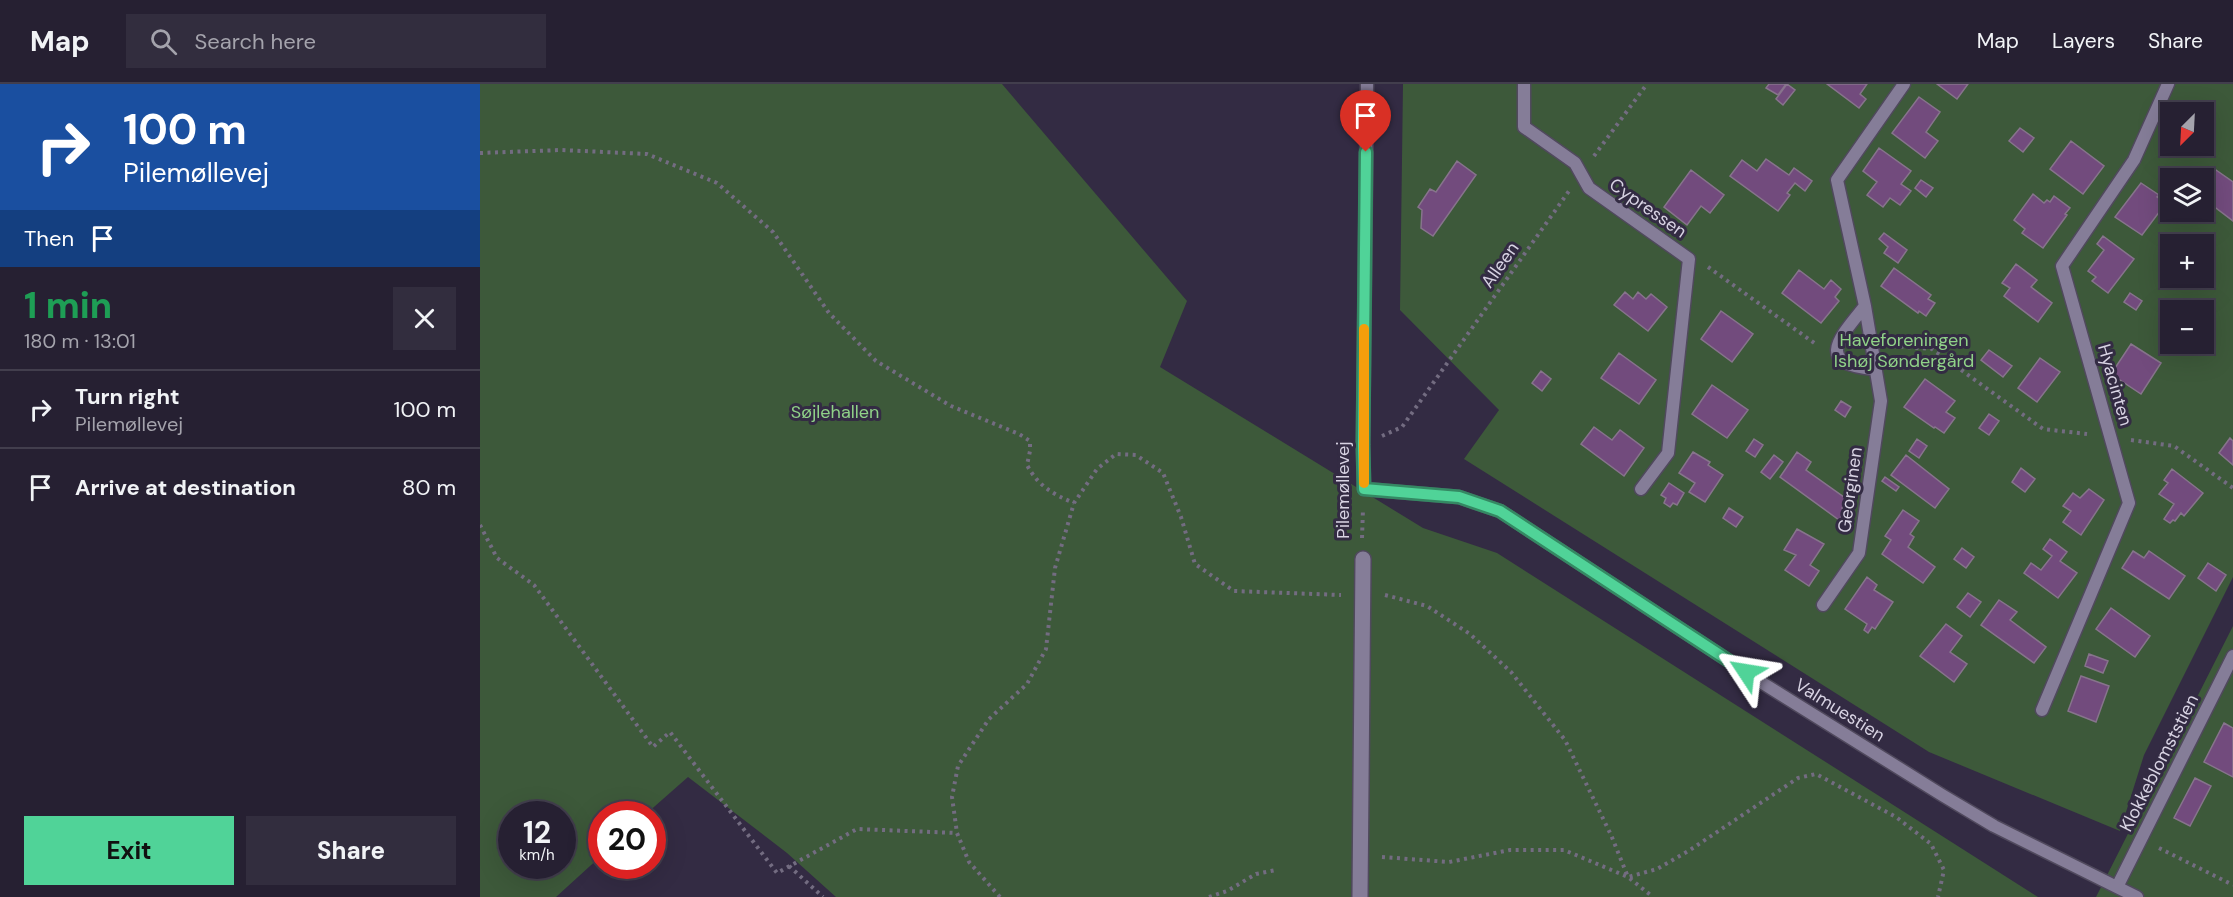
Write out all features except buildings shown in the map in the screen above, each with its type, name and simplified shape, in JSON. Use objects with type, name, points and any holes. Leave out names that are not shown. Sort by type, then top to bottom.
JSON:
[{"type":"street","name":"Pilemøllevej","points":[[1360,897],[1363,559]]},
{"type":"lane","name":"Pilemøllevej","points":[[1364,489],[1367,84]]},
{"type":"lane","name":"Cypressen","points":[[1524,84],[1524,127],[1575,164],[1589,188],[1689,259],[1668,453],[1641,489]]},
{"type":"lane","name":"Georginen","points":[[1823,605],[1860,553],[1881,401],[1865,306],[1837,180],[1904,84]]},
{"type":"lane","name":"Hyacinten","points":[[2042,710],[2128,503],[2062,266],[2134,160],[2168,84]]},
{"type":"lane","points":[[1865,306],[1840,336],[1837,350],[1847,364],[1859,368],[1875,369]]},
{"type":"lane","name":"Valmuestien","points":[[1364,489],[1459,497],[1500,511],[1764,684],[1942,795],[1994,826],[2137,897]]},
{"type":"lane","name":"Klokkeblomststien","points":[[2117,886],[2233,656]]},
{"type":"path","name":"Alleen","points":[[1363,445],[1402,427],[1647,84]]},
{"type":"path","points":[[480,153],[561,150],[647,154],[717,183],[773,232],[829,313],[876,361],[951,406],[1019,434],[1030,441],[1027,465],[1034,477],[1050,493],[1074,504]]},
{"type":"path","points":[[1689,259],[1700,260],[1822,348],[1837,350]]},
{"type":"path","points":[[1871,344],[1932,350],[2043,429],[2174,446],[2233,488]]},
{"type":"path","name":"Pilemøllevej","points":[[1363,559],[1364,489]]},
{"type":"path","points":[[480,525],[497,558],[534,585],[653,747],[670,732],[777,873],[857,829],[957,833]]},
{"type":"path","points":[[2141,839],[2233,885]]},
{"type":"path","points":[[1360,856],[1449,862],[1510,850],[1564,850],[1628,877],[1653,897]]},
{"type":"path","points":[[789,866],[823,897]]},
{"type":"path","points":[[1209,897],[1227,891],[1256,874],[1276,870]]},
{"type":"green space","name":"Søjlehallen","points":[[480,84],[1002,84],[1187,301],[1160,367],[1423,528],[1497,553],[2038,897],[836,897],[787,853],[688,777],[661,801],[588,801],[588,868],[576,879],[576,801],[498,801],[498,879],[576,879],[556,897],[480,897]]},
{"type":"green space","name":"Haveforeningen Ishøj Søndergård","points":[[1403,84],[2233,84],[2233,577],[2144,755],[2120,831],[1929,752],[1464,459],[1499,410],[1400,310]]},
{"type":"green space","points":[[2233,626],[2233,897],[2096,897]]},
{"type":"slow traffic","points":[[1364,329],[1364,483]]},
{"type":"route","points":[[1366,152],[1364,489],[1459,497],[1500,511],[1746,672]]}]
